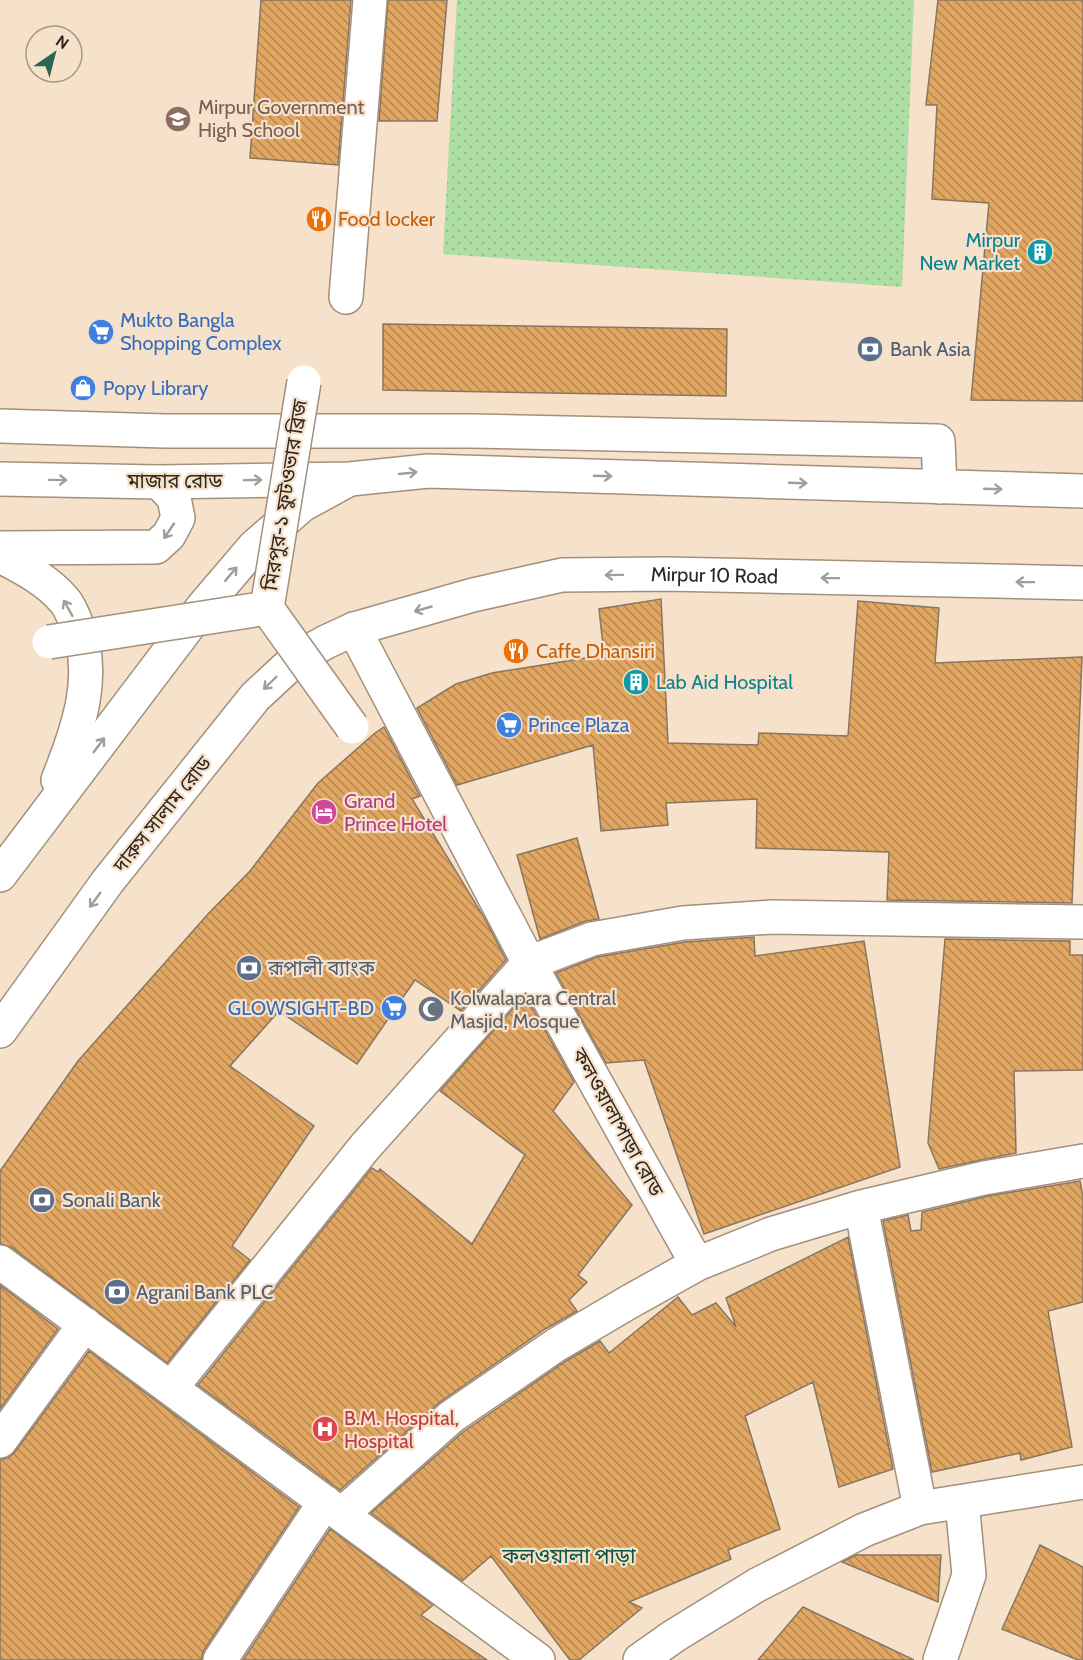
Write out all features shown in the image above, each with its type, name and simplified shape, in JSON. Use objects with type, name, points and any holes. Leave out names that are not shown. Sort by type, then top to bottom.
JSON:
[{"type":"street","points":[[346,297],[370,0]]},
{"type":"street","name":"মিরপুর-১ ফুটওভার ব্রিজ","points":[[304,382],[267,608],[352,727]]},
{"type":"street","points":[[0,426],[165,431],[472,431],[938,441],[940,487]]},
{"type":"street","points":[[0,875],[202,608],[254,547],[302,506],[350,479],[428,471],[1083,491]]},
{"type":"street","name":"মাজার রোড","points":[[0,479],[159,482],[350,479]]},
{"type":"street","points":[[0,548],[156,547],[169,535],[178,518],[174,498],[159,482]]},
{"type":"street","points":[[0,556],[31,572],[66,601],[79,630],[86,666],[83,704],[74,738],[40,823]]},
{"type":"street","name":"Mirpur 10 Road","points":[[354,629],[473,595],[562,575],[678,574],[1083,583]]},
{"type":"street","name":"মিরপুর-১ ফুটওভার ব্রিজ","points":[[49,642],[267,608]]},
{"type":"street","name":"কলওয়ালাপাড়া রোড","points":[[354,629],[529,963],[697,1264]]},
{"type":"street","name":"দারুস সালাম রোড","points":[[0,1031],[108,881],[255,697],[297,658],[354,629]]},
{"type":"street","points":[[171,1388],[364,1148],[529,963],[592,939],[705,921],[772,917],[1083,922]]},
{"type":"street","points":[[220,1660],[333,1508],[452,1417],[556,1345],[629,1302],[697,1264],[771,1234],[861,1207],[984,1178],[1083,1161]]},
{"type":"street","points":[[861,1207],[920,1508]]},
{"type":"street","points":[[0,1262],[538,1660]]},
{"type":"street","points":[[0,1441],[85,1324]]},
{"type":"street","points":[[640,1660],[674,1636],[757,1585],[864,1530],[920,1508],[1083,1482]]},
{"type":"street","points":[[940,1660],[969,1575],[962,1502]]},
{"type":"green space","points":[[457,0],[914,0],[902,287],[443,254]]},
{"type":"building","points":[[261,0],[351,0],[338,165],[250,158]]},
{"type":"building","points":[[388,0],[447,0],[437,121],[379,121]]},
{"type":"building","points":[[938,0],[1083,0],[1083,401],[971,400],[989,203],[932,199],[937,105],[926,105]]},
{"type":"building","points":[[383,324],[727,329],[726,396],[383,390]]},
{"type":"building","points":[[661,599],[668,743],[758,745],[759,733],[848,736],[858,601],[939,608],[935,663],[1082,657],[1072,903],[887,900],[889,852],[756,848],[757,799],[666,803],[668,825],[601,831],[593,745],[457,785],[417,708],[456,684],[492,673],[604,655],[599,609]]},
{"type":"building","points":[[384,727],[420,796],[412,799],[485,919],[506,960],[461,1011],[415,980],[357,1064],[279,1011],[230,1066],[314,1126],[232,1246],[250,1260],[167,1363],[11,1247],[0,1244],[0,1171],[78,1061],[208,914],[250,871],[318,783]]},
{"type":"building","points":[[577,838],[599,919],[586,921],[540,939],[517,855]]},
{"type":"building","points":[[754,937],[755,956],[864,941],[900,1167],[704,1234],[644,1060],[606,1063],[556,973],[597,957],[685,942]]},
{"type":"building","points":[[945,939],[1070,941],[1070,955],[1083,955],[1083,1070],[1014,1071],[1016,1153],[939,1169],[928,1143]]},
{"type":"building","points":[[525,995],[574,1082],[553,1111],[632,1205],[578,1275],[587,1282],[569,1300],[577,1311],[545,1329],[440,1402],[340,1490],[198,1385],[372,1168],[378,1172],[380,1169],[472,1244],[525,1155],[440,1091]]},
{"type":"building","points":[[1080,1181],[1083,1197],[1083,1302],[1048,1311],[1072,1447],[1021,1460],[1020,1453],[932,1472],[883,1221],[908,1215],[911,1231],[921,1230],[922,1212],[988,1196]]},
{"type":"building","points":[[848,1237],[893,1469],[839,1487],[813,1382],[745,1416],[780,1529],[728,1550],[731,1559],[629,1602],[642,1608],[579,1660],[570,1660],[491,1556],[462,1581],[371,1513],[463,1432],[566,1361],[600,1341],[609,1353],[678,1297],[692,1315],[716,1303],[736,1327],[726,1298]]},
{"type":"building","points":[[0,1285],[58,1329],[0,1409]]},
{"type":"building","points":[[89,1351],[299,1507],[204,1650],[201,1660],[0,1660],[0,1459],[8,1458],[15,1452]]},
{"type":"building","points":[[330,1529],[433,1605],[421,1615],[487,1660],[243,1660]]},
{"type":"building","points":[[1040,1545],[1083,1567],[1083,1660],[1002,1629]]},
{"type":"building","points":[[856,1555],[941,1555],[938,1602],[842,1562]]},
{"type":"building","points":[[803,1607],[832,1621],[914,1660],[758,1660]]},
{"type":"place","name":"Mirpur Government High School","points":[[178,119]]},
{"type":"place","name":"Food locker","points":[[319,219]]},
{"type":"place","name":"Mirpur New Market","points":[[1040,252]]},
{"type":"place","name":"Mukto Bangla Shopping Complex","points":[[101,332]]},
{"type":"place","name":"Bank Asia","points":[[870,349]]},
{"type":"place","name":"Popy Library","points":[[83,388]]},
{"type":"place","name":"Caffe Dhansiri","points":[[516,651]]},
{"type":"place","name":"Lab Aid Hospital","points":[[636,682]]},
{"type":"place","name":"Prince Plaza","points":[[509,725]]},
{"type":"place","name":"Grand Prince Hotel","points":[[324,812]]},
{"type":"place","name":"রূপালী ব্যাংক","points":[[249,968]]},
{"type":"place","name":"GLOWSIGHT-BD","points":[[394,1008]]},
{"type":"place","name":"Kolwalapara Central Masjid, Mosque","points":[[431,1009]]},
{"type":"place","name":"Sonali Bank","points":[[42,1200]]},
{"type":"place","name":"Agrani Bank PLC","points":[[117,1292]]},
{"type":"place","name":"B.M. Hospital, Hospital","points":[[325,1429]]},
{"type":"district","name":"কলওয়ালা পাড়া","points":[[569,1556]]}]
